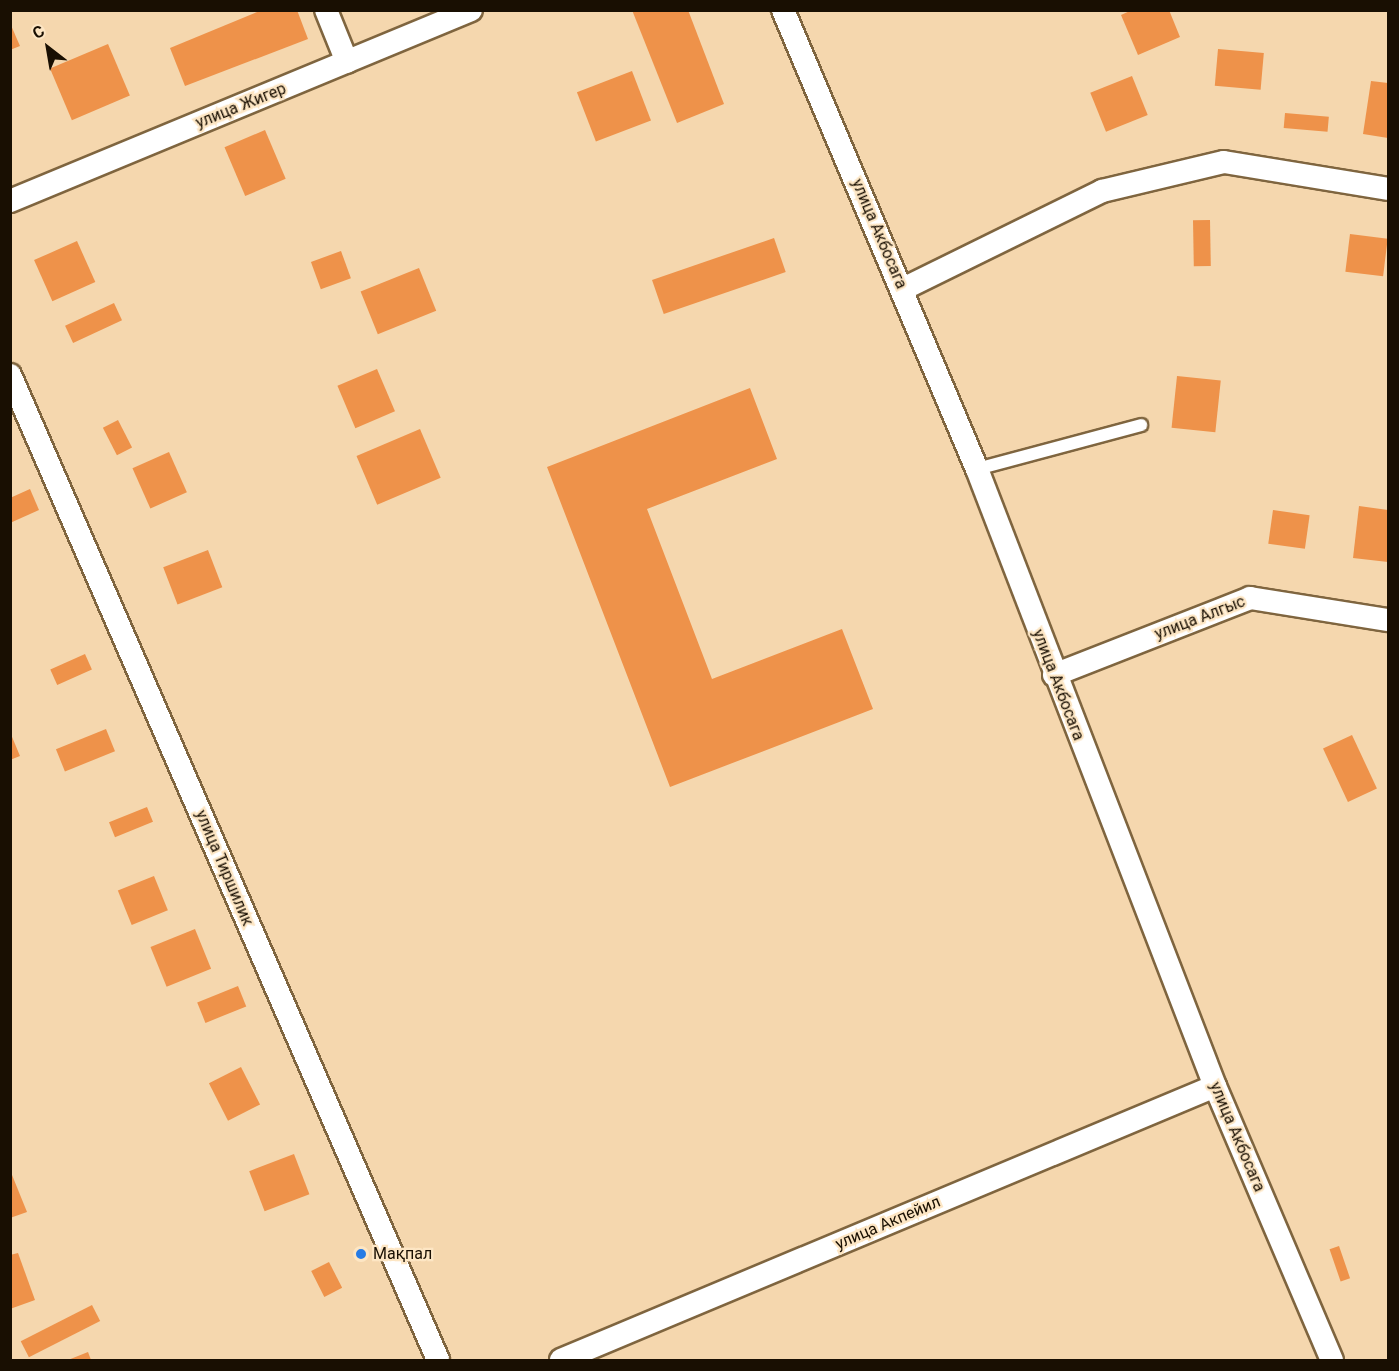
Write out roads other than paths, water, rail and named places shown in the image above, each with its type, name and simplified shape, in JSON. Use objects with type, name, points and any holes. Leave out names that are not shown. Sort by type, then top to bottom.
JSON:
[{"type":"street","points":[[326,10],[347,62]]},
{"type":"street","name":"улица Жигер","points":[[10,201],[471,10]]},
{"type":"street","name":"улица Акбосага","points":[[783,10],[903,289],[977,469],[1054,675],[1215,1086],[1332,1360]]},
{"type":"street","points":[[903,289],[1102,191],[1224,162],[1389,189]]},
{"type":"street","name":"улица Тиршилик","points":[[10,375],[438,1360]]},
{"type":"street","name":"улица Алгыс","points":[[1054,675],[1250,598],[1389,620]]},
{"type":"street","name":"улица Акпейил","points":[[561,1360],[1215,1086]]},
{"type":"lane","points":[[977,469],[1141,425]]},
{"type":"place","name":"Мақпал","points":[[361,1254]]}]
